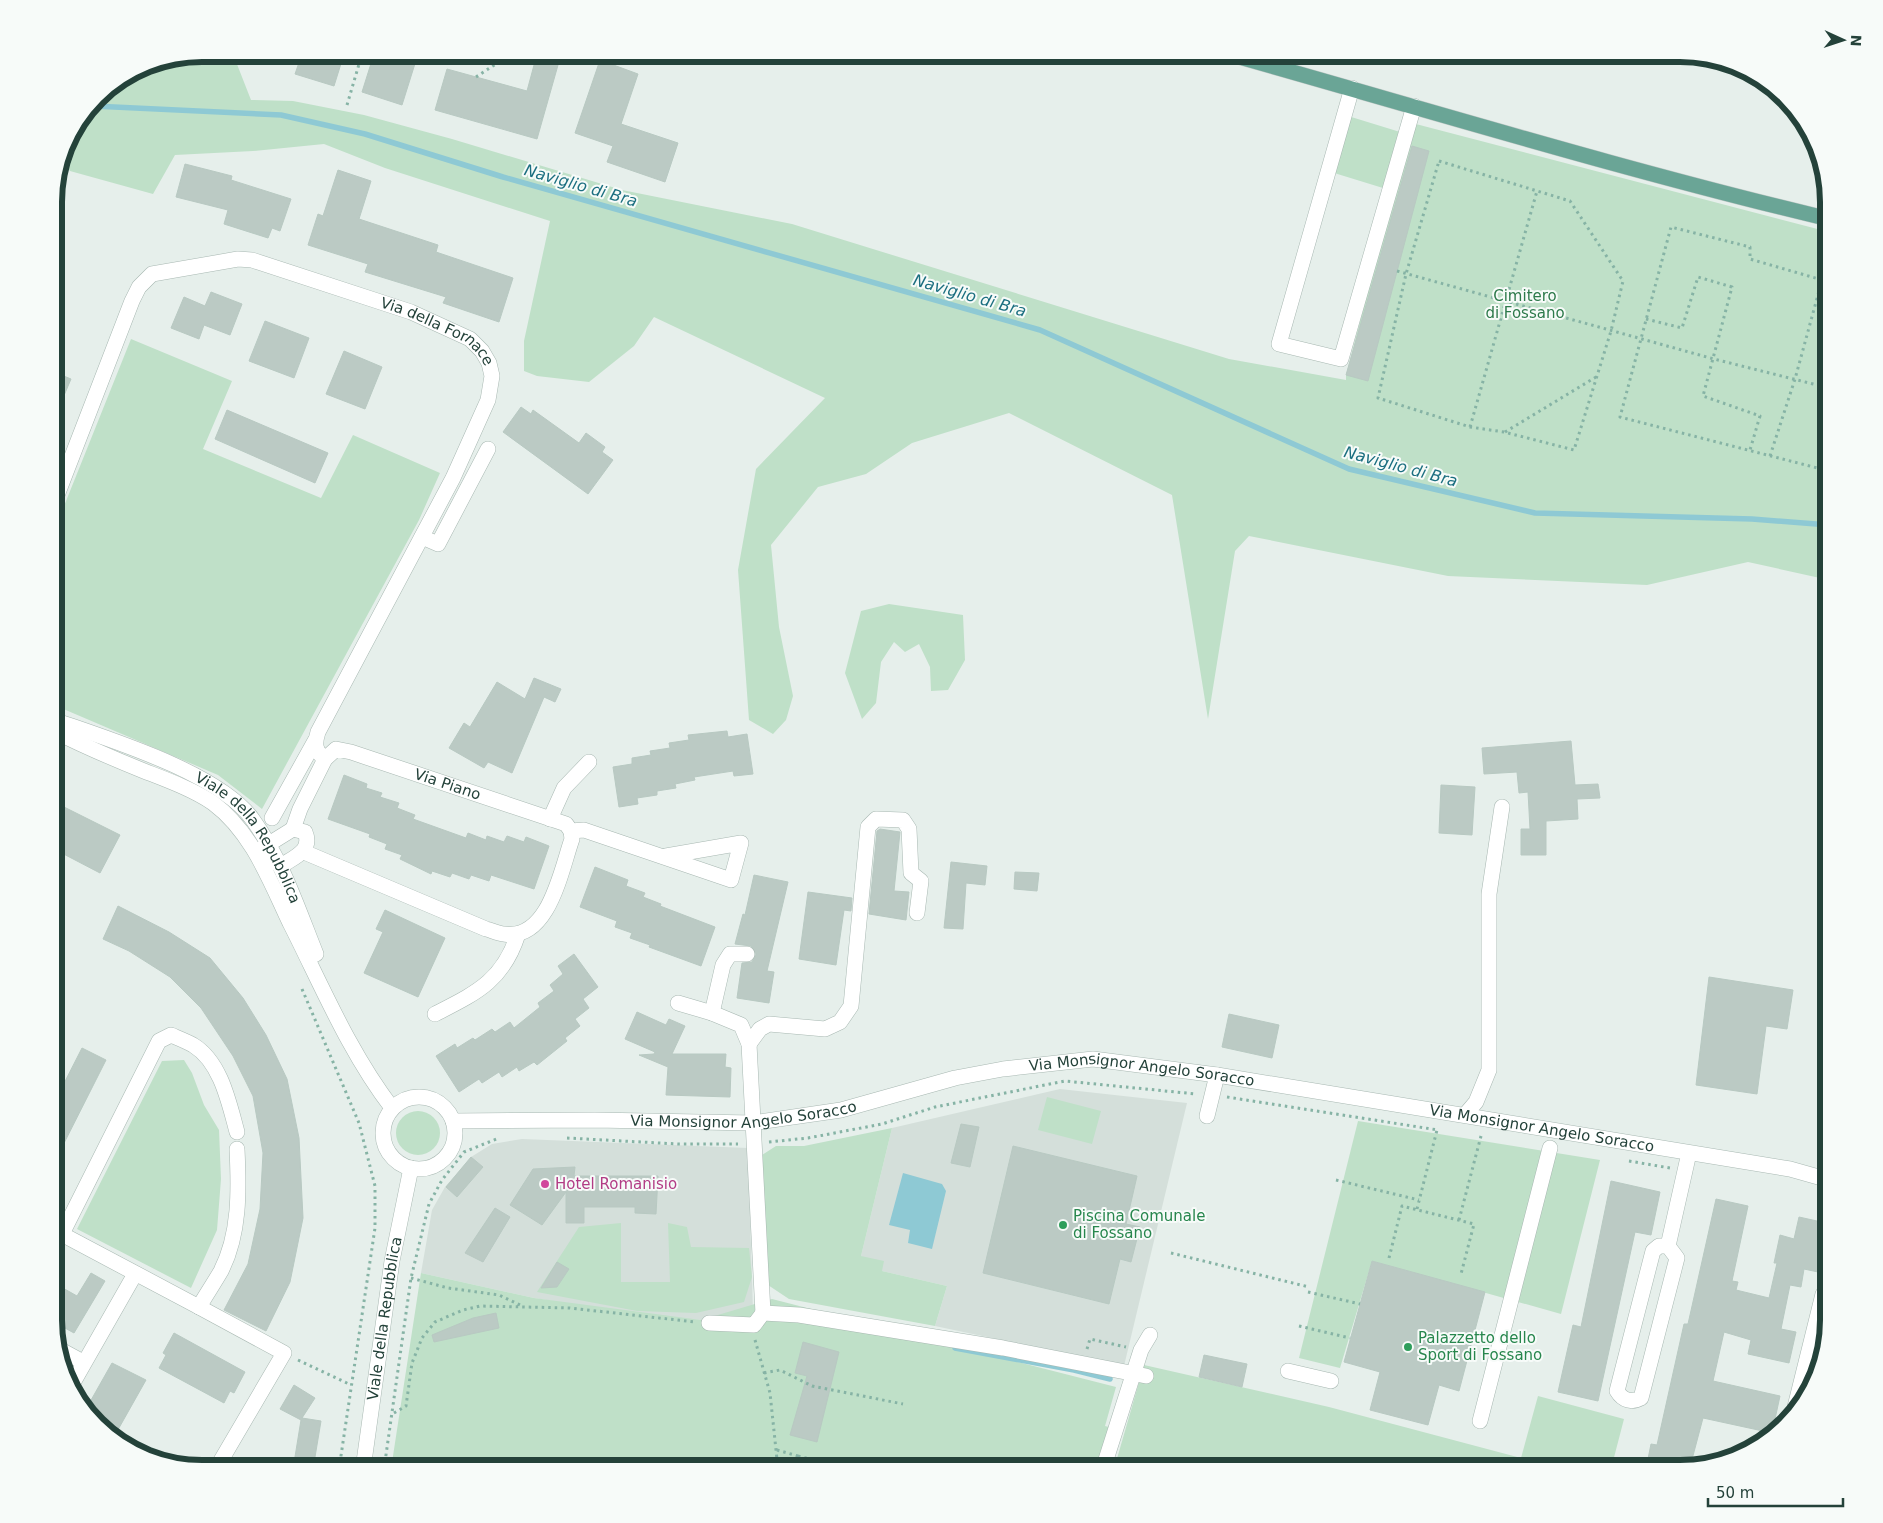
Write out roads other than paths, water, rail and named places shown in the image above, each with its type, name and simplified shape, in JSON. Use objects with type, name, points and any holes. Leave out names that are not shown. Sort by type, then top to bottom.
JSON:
[{"type":"main road","points":[[1262,63],[1730,196],[1820,217]]},
{"type":"street","points":[[1352,88],[1279,344],[1341,359],[1414,106]]},
{"type":"street","name":"Via della Fornace","points":[[63,479],[120,329],[142,283],[152,274],[238,259],[252,260],[411,312],[470,339],[482,351],[489,363],[492,376],[488,400],[453,478],[318,732],[315,741],[272,818]]},
{"type":"street","points":[[422,537],[438,544],[488,449]]},
{"type":"street","name":"Viale della Repubblica","points":[[63,723],[192,774],[223,790],[253,818],[262,848],[351,1047],[370,1080],[392,1108]]},
{"type":"street","name":"Viale della Repubblica","points":[[63,736],[91,750],[178,785],[212,803],[262,848]]},
{"type":"street","points":[[293,829],[304,832],[307,845],[304,852],[280,866],[262,848],[293,829],[300,809],[325,759],[317,753],[315,741]]},
{"type":"street","name":"Via Piano","points":[[325,759],[336,749],[344,749],[566,824],[572,830],[584,830],[666,856]]},
{"type":"street","points":[[550,819],[564,788],[589,762]]},
{"type":"street","points":[[1465,1115],[1476,1102],[1488,1070],[1489,894],[1502,807]]},
{"type":"street","points":[[749,1044],[760,1030],[769,1024],[825,1030],[840,1022],[850,1006],[868,827],[876,819],[903,820],[909,829],[911,873],[921,881],[917,913]]},
{"type":"street","points":[[304,852],[486,928],[504,934],[518,934],[532,928],[548,908],[572,839],[572,830]]},
{"type":"street","name":"Viale della Repubblica","points":[[280,866],[351,1047]]},
{"type":"street","points":[[435,1014],[468,997],[495,977],[511,955],[518,934]]},
{"type":"street","points":[[712,1012],[723,966],[730,954],[748,954]]},
{"type":"street","points":[[678,1004],[712,1012],[741,1026],[749,1044],[759,1319]]},
{"type":"street","points":[[63,1223],[159,1041],[171,1035],[194,1045],[208,1059],[227,1097],[237,1132]]},
{"type":"street","name":"Via Monsignor Angelo Soracco","points":[[453,1121],[752,1122],[842,1110],[955,1078],[1003,1069],[1093,1059],[1217,1075],[1465,1115],[1790,1169],[1820,1177]]},
{"type":"street","points":[[1207,1116],[1217,1075]]},
{"type":"street","points":[[419,1096],[434,1100],[446,1108],[453,1121],[455,1136],[450,1151],[440,1162],[426,1169],[411,1168],[397,1162],[387,1151],[383,1136],[384,1121],[392,1108],[404,1100],[419,1096]]},
{"type":"street","points":[[1480,1421],[1550,1148]]},
{"type":"street","points":[[199,1307],[221,1270],[230,1248],[238,1196],[237,1150]]},
{"type":"street","points":[[1668,1246],[1690,1153]]},
{"type":"street","name":"Viale della Repubblica","points":[[364,1460],[392,1261],[411,1168]]},
{"type":"street","points":[[63,1235],[284,1353],[221,1460]]},
{"type":"street","points":[[1659,1246],[1668,1246],[1677,1258],[1642,1398],[1628,1400],[1620,1397],[1617,1391],[1653,1251],[1659,1246]]},
{"type":"street","points":[[75,1378],[135,1274]]},
{"type":"street","points":[[1797,1398],[1820,1306]]},
{"type":"street","points":[[710,1323],[809,1316],[1003,1348],[1140,1376]]},
{"type":"street","points":[[1107,1460],[1140,1376],[1140,1350],[1150,1335]]},
{"type":"street","points":[[66,1353],[83,1362]]},
{"type":"street","points":[[1288,1371],[1331,1381]]},
{"type":"water","points":[[903,1173],[942,1184],[946,1191],[932,1249],[908,1243],[910,1230],[889,1225]]},
{"type":"waterway","name":"Naviglio di Bra","points":[[100,106],[281,115],[365,134],[503,177],[1040,330],[1349,469],[1535,513],[1752,519],[1820,524]]},
{"type":"waterway","points":[[955,1348],[1074,1370],[1110,1379]]},
{"type":"place","name":"Hotel Romanisio","points":[[545,1184]]},
{"type":"place","name":"Piscina Comunale di Fossano","points":[[1063,1225]]},
{"type":"place","name":"Palazzetto dello Sport di Fossano","points":[[1408,1347]]},
{"type":"park label","name":"Cimitero di Fossano","points":[[1525,304]]}]
